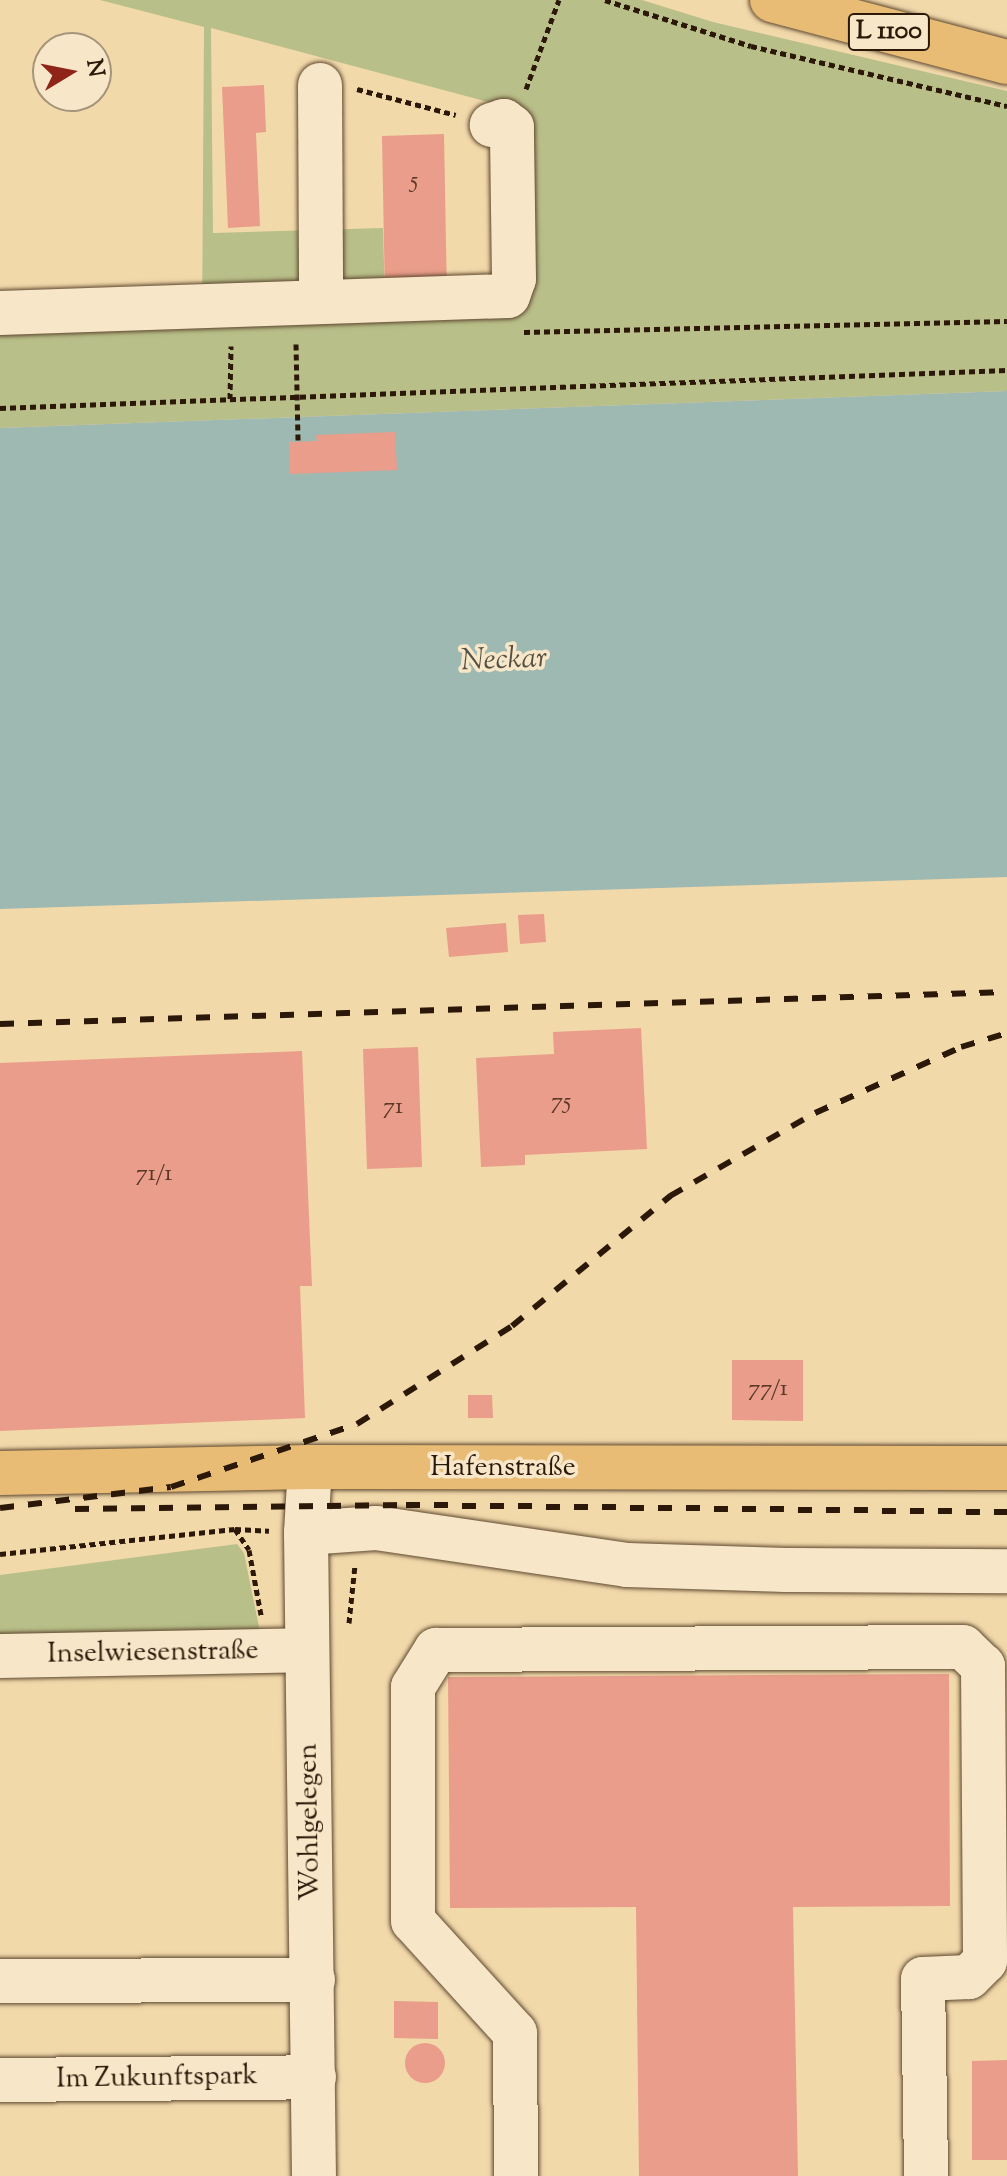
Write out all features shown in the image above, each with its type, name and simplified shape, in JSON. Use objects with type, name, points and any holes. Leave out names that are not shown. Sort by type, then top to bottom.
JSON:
[{"type":"main road","name":"L 1100","points":[[772,0],[1007,62]]},
{"type":"main road","name":"Hafenstraße","points":[[0,1473],[310,1467],[1007,1468]]},
{"type":"street","points":[[320,85],[321,302]]},
{"type":"street","points":[[0,313],[508,296],[514,279],[502,126]]},
{"type":"street","name":"Wohlgelegen","points":[[310,1467],[306,1533],[314,2176]]},
{"type":"street","points":[[306,1533],[376,1528],[627,1565],[1007,1571]]},
{"type":"street","points":[[516,2176],[515,2033],[413,1921],[413,1687],[436,1650],[963,1647],[983,1666],[985,1961],[969,1977],[923,1979],[926,2176]]},
{"type":"street","name":"Inselwiesenstraße","points":[[0,1656],[307,1650]]},
{"type":"street","points":[[0,1981],[313,1980]]},
{"type":"street","name":"Im Zukunftspark","points":[[0,2080],[314,2077]]},
{"type":"path","points":[[320,85],[359,89],[502,126],[559,0]]},
{"type":"path","points":[[605,0],[751,46],[1007,106]]},
{"type":"path","points":[[296,344],[298,441]]},
{"type":"path","points":[[230,399],[231,346]]},
{"type":"path","points":[[0,408],[1007,370]]},
{"type":"path","points":[[0,1554],[235,1529],[306,1533]]},
{"type":"green space","points":[[100,0],[642,0],[713,22],[1007,91],[1007,391],[0,428],[0,331],[202,326],[204,27]],"holes":[[[211,28],[492,103],[499,275],[446,276],[385,298],[383,228],[213,233]]]},
{"type":"green space","points":[[237,1544],[244,1553],[261,1637],[0,1640],[0,1575]]},
{"type":"water","name":"Neckar","points":[[1007,391],[1007,877],[0,909],[0,428]]},
{"type":"building","points":[[264,85],[266,132],[256,133],[260,226],[228,228],[222,87]]},
{"type":"building","points":[[444,134],[447,297],[385,298],[382,136]]},
{"type":"building","points":[[395,432],[397,470],[290,474],[289,442],[317,441],[316,435]]},
{"type":"building","points":[[544,914],[546,942],[520,944],[518,915]]},
{"type":"building","points":[[506,923],[508,952],[449,957],[446,928]]},
{"type":"building","points":[[641,1028],[647,1149],[525,1155],[525,1165],[481,1167],[476,1058],[554,1054],[553,1032]]},
{"type":"building","points":[[418,1047],[422,1167],[367,1169],[363,1049]]},
{"type":"building","points":[[302,1051],[312,1286],[300,1286],[305,1418],[0,1431],[0,1063]]},
{"type":"building","points":[[732,1360],[803,1360],[803,1421],[732,1420]]},
{"type":"building","points":[[468,1395],[492,1395],[493,1418],[468,1418]]},
{"type":"building","points":[[949,1674],[950,1906],[793,1907],[798,2176],[639,2176],[636,1907],[450,1908],[448,1677]]},
{"type":"building","points":[[394,2001],[438,2002],[438,2039],[394,2038]]},
{"type":"building","points":[[425,2043],[439,2049],[445,2063],[439,2077],[425,2083],[411,2077],[405,2063],[411,2049]]},
{"type":"building","points":[[1007,2060],[1007,2160],[972,2160],[972,2061]]},
{"type":"railway","points":[[0,1024],[1007,992]]},
{"type":"railway","points":[[0,1508],[171,1487],[357,1424],[512,1326],[670,1196],[815,1113],[961,1047],[1007,1033]]},
{"type":"railway","points":[[75,1509],[406,1505],[1007,1512]]}]
